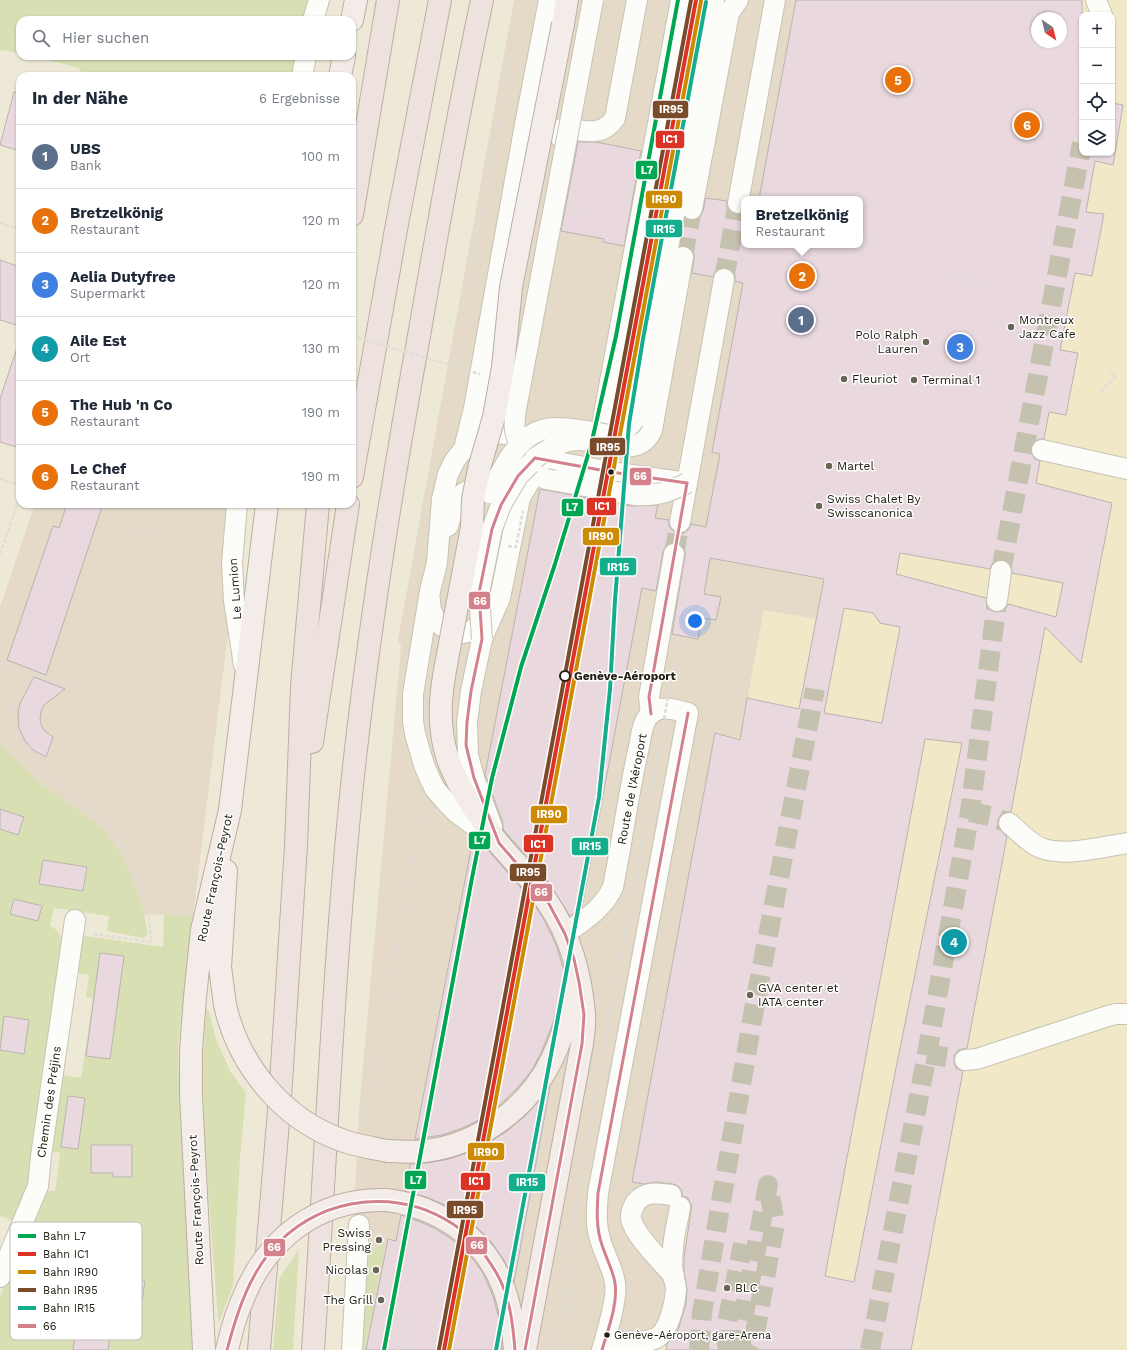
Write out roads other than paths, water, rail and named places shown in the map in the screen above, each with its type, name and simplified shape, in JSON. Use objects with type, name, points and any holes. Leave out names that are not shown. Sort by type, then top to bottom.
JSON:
[{"type":"highway","points":[[356,191],[388,0]]},
{"type":"highway","points":[[356,455],[397,224],[440,0]]},
{"type":"highway","points":[[314,1350],[334,995],[353,776],[366,667],[400,442],[438,228],[482,0]]},
{"type":"highway","points":[[259,1350],[280,1098],[296,846],[302,686],[318,508]]},
{"type":"highway","points":[[296,846],[347,508]]},
{"type":"main road","points":[[353,16],[356,0]]},
{"type":"main road","points":[[525,1350],[582,1044],[584,1015],[574,959],[565,934],[549,904],[538,888],[498,844],[468,801],[455,778],[445,750],[440,714],[445,670],[472,526],[473,499],[480,465],[494,417],[506,352],[512,287],[568,0]]},
{"type":"main road","points":[[341,72],[343,60]]},
{"type":"main road","name":"Route François-Peyrot","points":[[204,1350],[192,1135],[191,1050],[202,930],[230,810],[245,673],[266,508]]},
{"type":"main road","points":[[230,810],[220,967],[225,1005],[233,1032],[245,1057],[265,1086],[279,1101],[301,1118],[328,1134],[359,1145],[388,1151],[425,1151],[447,1146],[476,1135],[492,1126],[516,1108],[530,1094],[545,1072],[570,1013],[579,982]]},
{"type":"main road","points":[[227,1350],[237,1314],[247,1288],[257,1270],[278,1243],[303,1222],[330,1209],[363,1201],[386,1200],[400,1202],[431,1212],[453,1224],[477,1245],[488,1258],[502,1284],[511,1316],[515,1350]]},
{"type":"street","points":[[314,16],[319,0]]},
{"type":"street","points":[[464,448],[474,408],[524,126],[549,0]]},
{"type":"street","points":[[512,439],[517,439],[514,428],[516,409],[593,0]]},
{"type":"street","points":[[472,526],[488,496],[512,439],[563,128],[596,132],[602,131],[608,127],[615,118],[637,0]]},
{"type":"street","points":[[598,446],[681,0]]},
{"type":"street","points":[[437,563],[442,500],[448,474],[455,460],[464,448],[477,440],[496,433],[512,439],[598,446],[630,453],[714,0]]},
{"type":"street","points":[[714,0],[684,208],[728,13],[738,0]]},
{"type":"street","points":[[738,203],[775,0]]},
{"type":"street","points":[[1096,0],[1101,12]]},
{"type":"street","points":[[303,72],[305,60]]},
{"type":"street","points":[[512,439],[547,429],[561,428],[609,435],[622,432],[632,423],[639,409],[675,255],[650,436],[640,445],[635,447],[582,441],[557,445],[537,469]]},
{"type":"street","points":[[680,522],[724,279]]},
{"type":"street","points":[[498,844],[474,778],[466,745],[471,691],[482,639],[500,598],[520,498],[524,489],[534,481],[540,479],[537,469],[529,455],[512,439]]},
{"type":"street","points":[[1042,450],[1127,468]]},
{"type":"street","points":[[482,639],[479,593],[492,529],[501,505],[518,476],[537,469],[563,463],[687,483]]},
{"type":"street","points":[[480,465],[488,496]]},
{"type":"street","points":[[537,469],[634,495],[647,496],[660,494],[673,491],[687,483]]},
{"type":"street","points":[[431,594],[430,606],[433,616],[442,627],[450,631],[461,633],[472,630],[486,617],[491,604],[507,521],[505,505],[496,494],[486,488],[476,488],[462,494],[457,498],[454,506],[437,563],[431,594],[413,694],[413,721],[417,746],[430,779],[441,796],[457,813],[498,844]]},
{"type":"street","name":"Le Lumion","points":[[237,508],[232,563],[234,601],[245,673]]},
{"type":"street","points":[[602,1350],[608,1328],[616,1284],[598,1231],[598,1193],[688,713],[664,708],[651,714],[649,697],[674,554]]},
{"type":"street","points":[[997,601],[1002,571]]},
{"type":"street","name":"Route de l'Aéroport","points":[[565,934],[598,909],[605,902],[613,887],[643,727],[647,718],[651,714]]},
{"type":"street","points":[[1009,823],[1040,847],[1054,852],[1075,851],[1127,843]]},
{"type":"street","name":"Chemin des Préjins","points":[[23,1222],[38,1186],[74,926]]},
{"type":"street","points":[[965,1060],[977,1059],[1108,1016],[1127,1014]]},
{"type":"street","points":[[605,1350],[620,1342],[653,1340],[663,1332],[669,1320],[676,1290],[673,1248],[675,1201],[654,1193],[645,1195],[637,1201],[631,1215],[636,1230],[674,1276]]},
{"type":"street","points":[[352,1350],[359,1225]]},
{"type":"street","name":"Chemin des Préjins","points":[[0,1277],[10,1253]]},
{"type":"tunnel","points":[[1001,571],[1080,156]]},
{"type":"tunnel","points":[[724,279],[738,203]]},
{"type":"tunnel","points":[[683,257],[692,209]]},
{"type":"tunnel","points":[[674,554],[680,522]]},
{"type":"tunnel","points":[[870,1350],[925,1065],[970,812],[997,601]]},
{"type":"tunnel","points":[[699,1350],[702,1313],[754,1009],[815,689]]},
{"type":"tunnel","points":[[970,812],[990,816],[1009,823]]},
{"type":"tunnel","points":[[927,1054],[965,1060]]},
{"type":"tunnel","points":[[741,1350],[741,1330],[768,1185],[775,1223],[755,1333],[747,1350]]},
{"type":"tunnel","points":[[728,1350],[726,1328],[743,1244]]},
{"type":"rail line","name":"L7","points":[[384,1350],[492,778],[521,667],[555,564],[591,445],[616,336],[678,0]]},
{"type":"rail line","name":"IR95","points":[[439,1349],[691,0]]},
{"type":"rail line","name":"IC1","points":[[444,1350],[696,0]]},
{"type":"rail line","name":"IR90","points":[[449,1350],[701,1]]},
{"type":"rail line","name":"IR15","points":[[496,1350],[599,797],[610,689],[615,600],[629,424],[643,339],[706,2]]},
{"type":"place","name":"The Hub 'n Co","points":[[898,80]]},
{"type":"place","name":"Le Chef","points":[[1027,125]]},
{"type":"place","name":"Bretzelkönig","points":[[802,276]]},
{"type":"place","name":"UBS","points":[[801,320]]},
{"type":"place","name":"Montreux Jazz Cafe","points":[[1011,327]]},
{"type":"place","name":"Polo Ralph Lauren","points":[[926,342]]},
{"type":"place","name":"Aelia Dutyfree","points":[[960,347]]},
{"type":"place","name":"Fleuriot","points":[[844,379]]},
{"type":"place","name":"Terminal 1","points":[[914,380]]},
{"type":"place","name":"Martel","points":[[829,466]]},
{"type":"place","name":"Swiss Chalet By Swisscanonica","points":[[819,506]]},
{"type":"place","name":"Genève-Aéroport","points":[[565,676]]},
{"type":"place","name":"Aile Est","points":[[954,942]]},
{"type":"place","name":"GVA center et IATA center","points":[[750,995]]},
{"type":"place","name":"Swiss Pressing","points":[[379,1240]]},
{"type":"place","name":"Nicolas","points":[[376,1270]]},
{"type":"place","name":"BLC","points":[[727,1288]]},
{"type":"place","name":"The Grill","points":[[381,1300]]},
{"type":"place","name":"Genève-Aéroport, gare-Arena","points":[[607,1335]]}]
